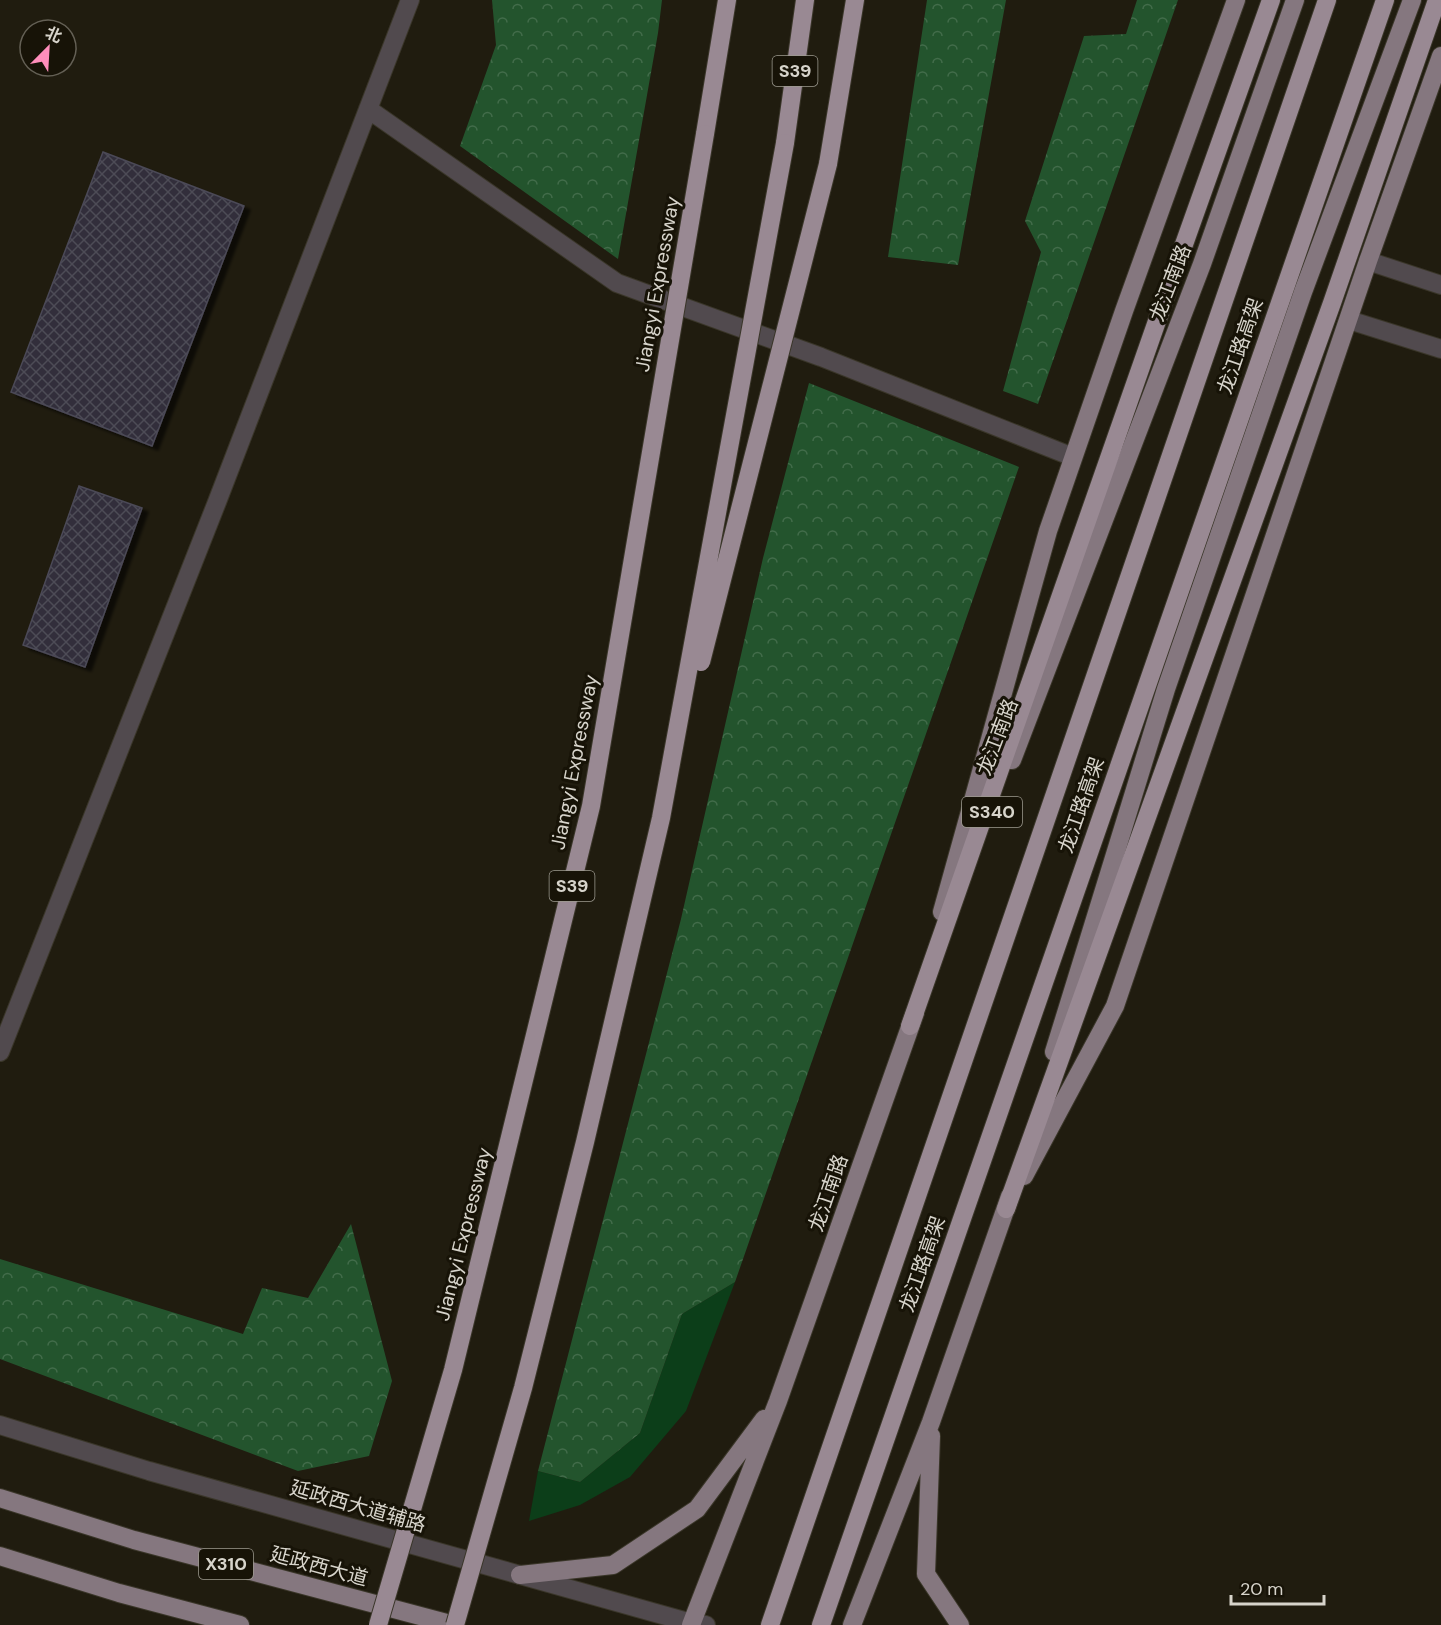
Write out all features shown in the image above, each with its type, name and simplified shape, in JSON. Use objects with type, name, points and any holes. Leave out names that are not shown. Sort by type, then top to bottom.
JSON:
[{"type":"highway","points":[[705,134],[716,0]]},
{"type":"highway","name":"Jiangyi Expressway","points":[[378,1625],[453,1370],[591,806],[727,0]]},
{"type":"highway","name":"S39","points":[[454,1625],[523,1388],[585,1142],[661,818],[785,142],[805,0]]},
{"type":"highway","points":[[661,818],[828,165],[855,0]]},
{"type":"highway","points":[[910,1026],[1271,0]]},
{"type":"highway","name":"龙江路高架","points":[[770,1625],[1327,0]]},
{"type":"highway","name":"龙江路高架","points":[[821,1625],[1385,0]]},
{"type":"highway","points":[[1006,1209],[1193,693],[1437,0]]},
{"type":"main road","points":[[910,1026],[1048,531],[1236,0]]},
{"type":"main road","name":"龙江南路","points":[[696,1624],[778,1401],[910,1026],[1202,264],[1295,0]]},
{"type":"main road","points":[[852,1625],[931,1422],[1006,1209],[1166,689],[1303,292],[1412,0]]},
{"type":"main road","points":[[1006,1209],[1115,1006],[1368,261],[1441,56]]},
{"type":"main road","points":[[520,1575],[613,1565],[697,1509],[778,1401]]},
{"type":"main road","points":[[931,1422],[926,1574],[960,1625]]},
{"type":"main road","name":"延政西大道","points":[[0,1497],[134,1540],[454,1625]]},
{"type":"main road","points":[[0,1556],[119,1593],[240,1625]]},
{"type":"street","points":[[0,1052],[217,502],[410,0]]},
{"type":"street","points":[[368,108],[617,283],[821,357],[1073,457]]},
{"type":"street","points":[[1368,261],[1441,285]]},
{"type":"street","points":[[1349,320],[1441,349]]},
{"type":"street","name":"延政西大道辅路","points":[[0,1425],[149,1471],[696,1624]]},
{"type":"green space","points":[[492,0],[662,0],[618,259],[460,146],[496,45]]},
{"type":"green space","points":[[927,0],[1006,0],[958,265],[888,257]]},
{"type":"green space","points":[[1137,0],[1178,0],[1038,404],[1003,391],[1041,252],[1025,221],[1084,36],[1126,34]]},
{"type":"green space","points":[[809,383],[1019,467],[735,1282],[682,1314],[640,1433],[580,1482],[538,1471],[681,919],[763,558]]},
{"type":"green space","points":[[351,1224],[392,1381],[369,1456],[298,1471],[0,1359],[0,1259],[243,1334],[262,1288],[308,1298]]},
{"type":"green space","points":[[735,1282],[686,1411],[630,1477],[580,1505],[529,1521],[538,1471],[580,1482],[640,1433],[682,1314]]},
{"type":"building","points":[[103,152],[244,206],[152,446],[11,392]]},
{"type":"building","points":[[79,486],[142,508],[85,667],[23,645]]}]
